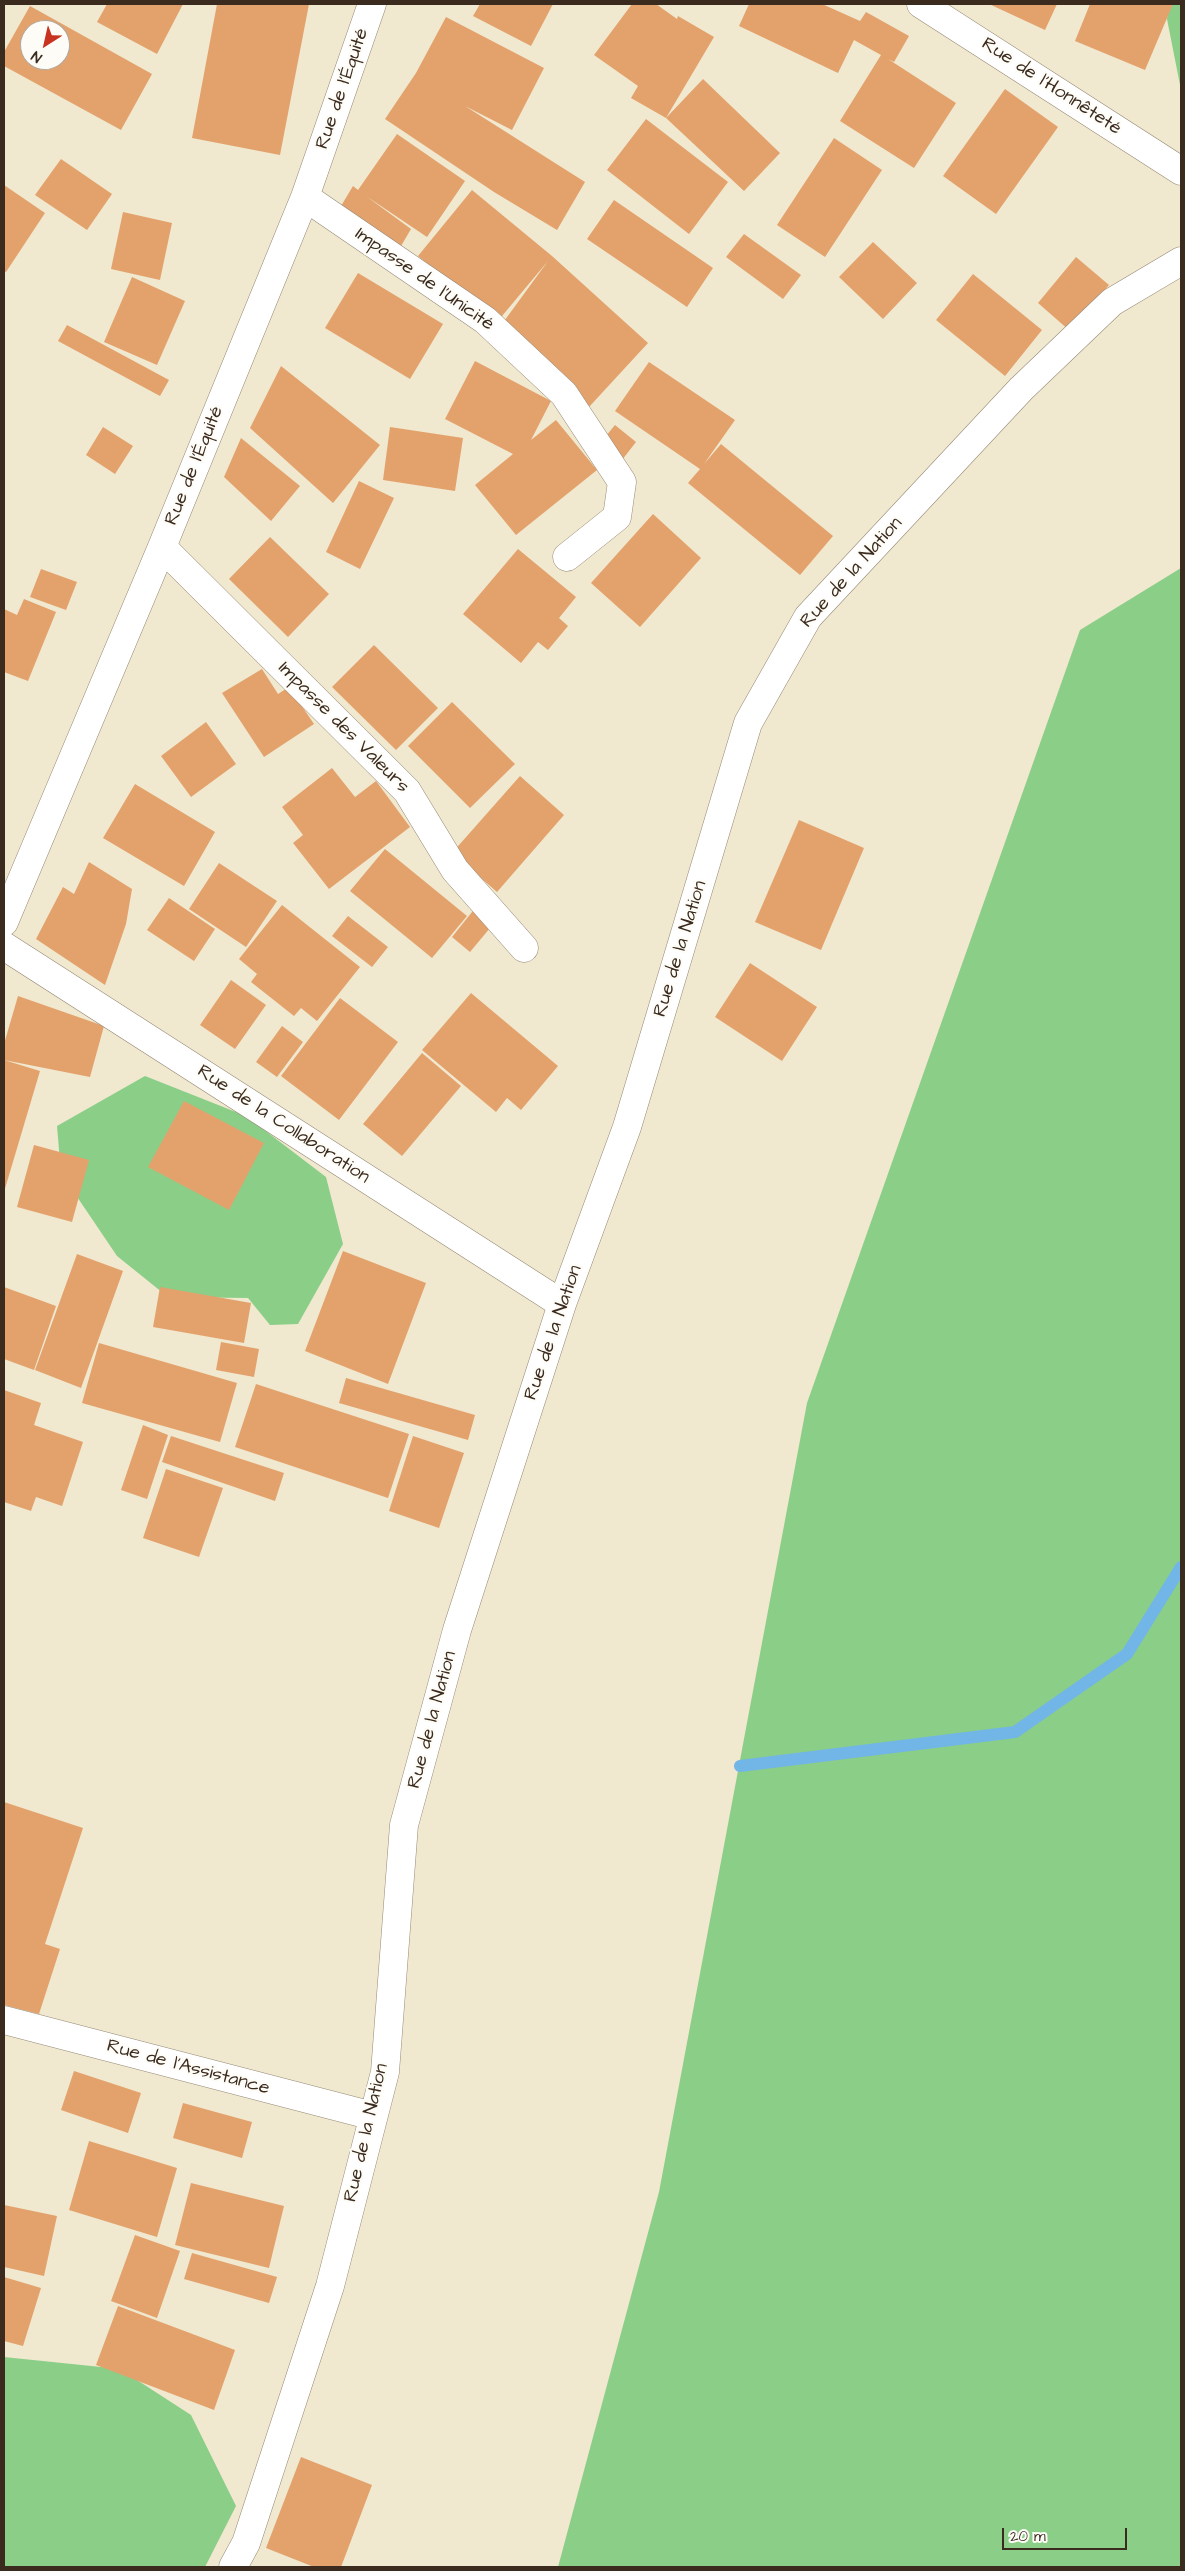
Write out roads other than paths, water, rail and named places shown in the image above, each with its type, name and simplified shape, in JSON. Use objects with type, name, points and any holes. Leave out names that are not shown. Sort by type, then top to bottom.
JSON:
[{"type":"street","name":"Rue de l'Équité","points":[[4,922],[162,547],[305,197],[372,4]]},
{"type":"street","name":"Rue de l'Honnêteté","points":[[921,4],[1181,171]]},
{"type":"street","name":"Impasse de l'Unicité","points":[[305,197],[485,320],[564,394],[622,482],[617,517],[567,557]]},
{"type":"street","name":"Rue de la Nation","points":[[233,2567],[246,2543],[330,2286],[385,2072],[404,1825],[457,1630],[562,1304],[627,1127],[748,723],[808,616],[1021,390],[1112,302],[1181,261]]},
{"type":"street","name":"Impasse des Valeurs","points":[[162,547],[407,791],[455,870],[524,948]]},
{"type":"street","name":"Rue de la Collaboration","points":[[4,946],[562,1304]]},
{"type":"street","name":"Rue de l'Assistance","points":[[4,2020],[373,2116]]},
{"type":"waterway","points":[[740,1766],[1015,1732],[1127,1654],[1181,1567]]}]
